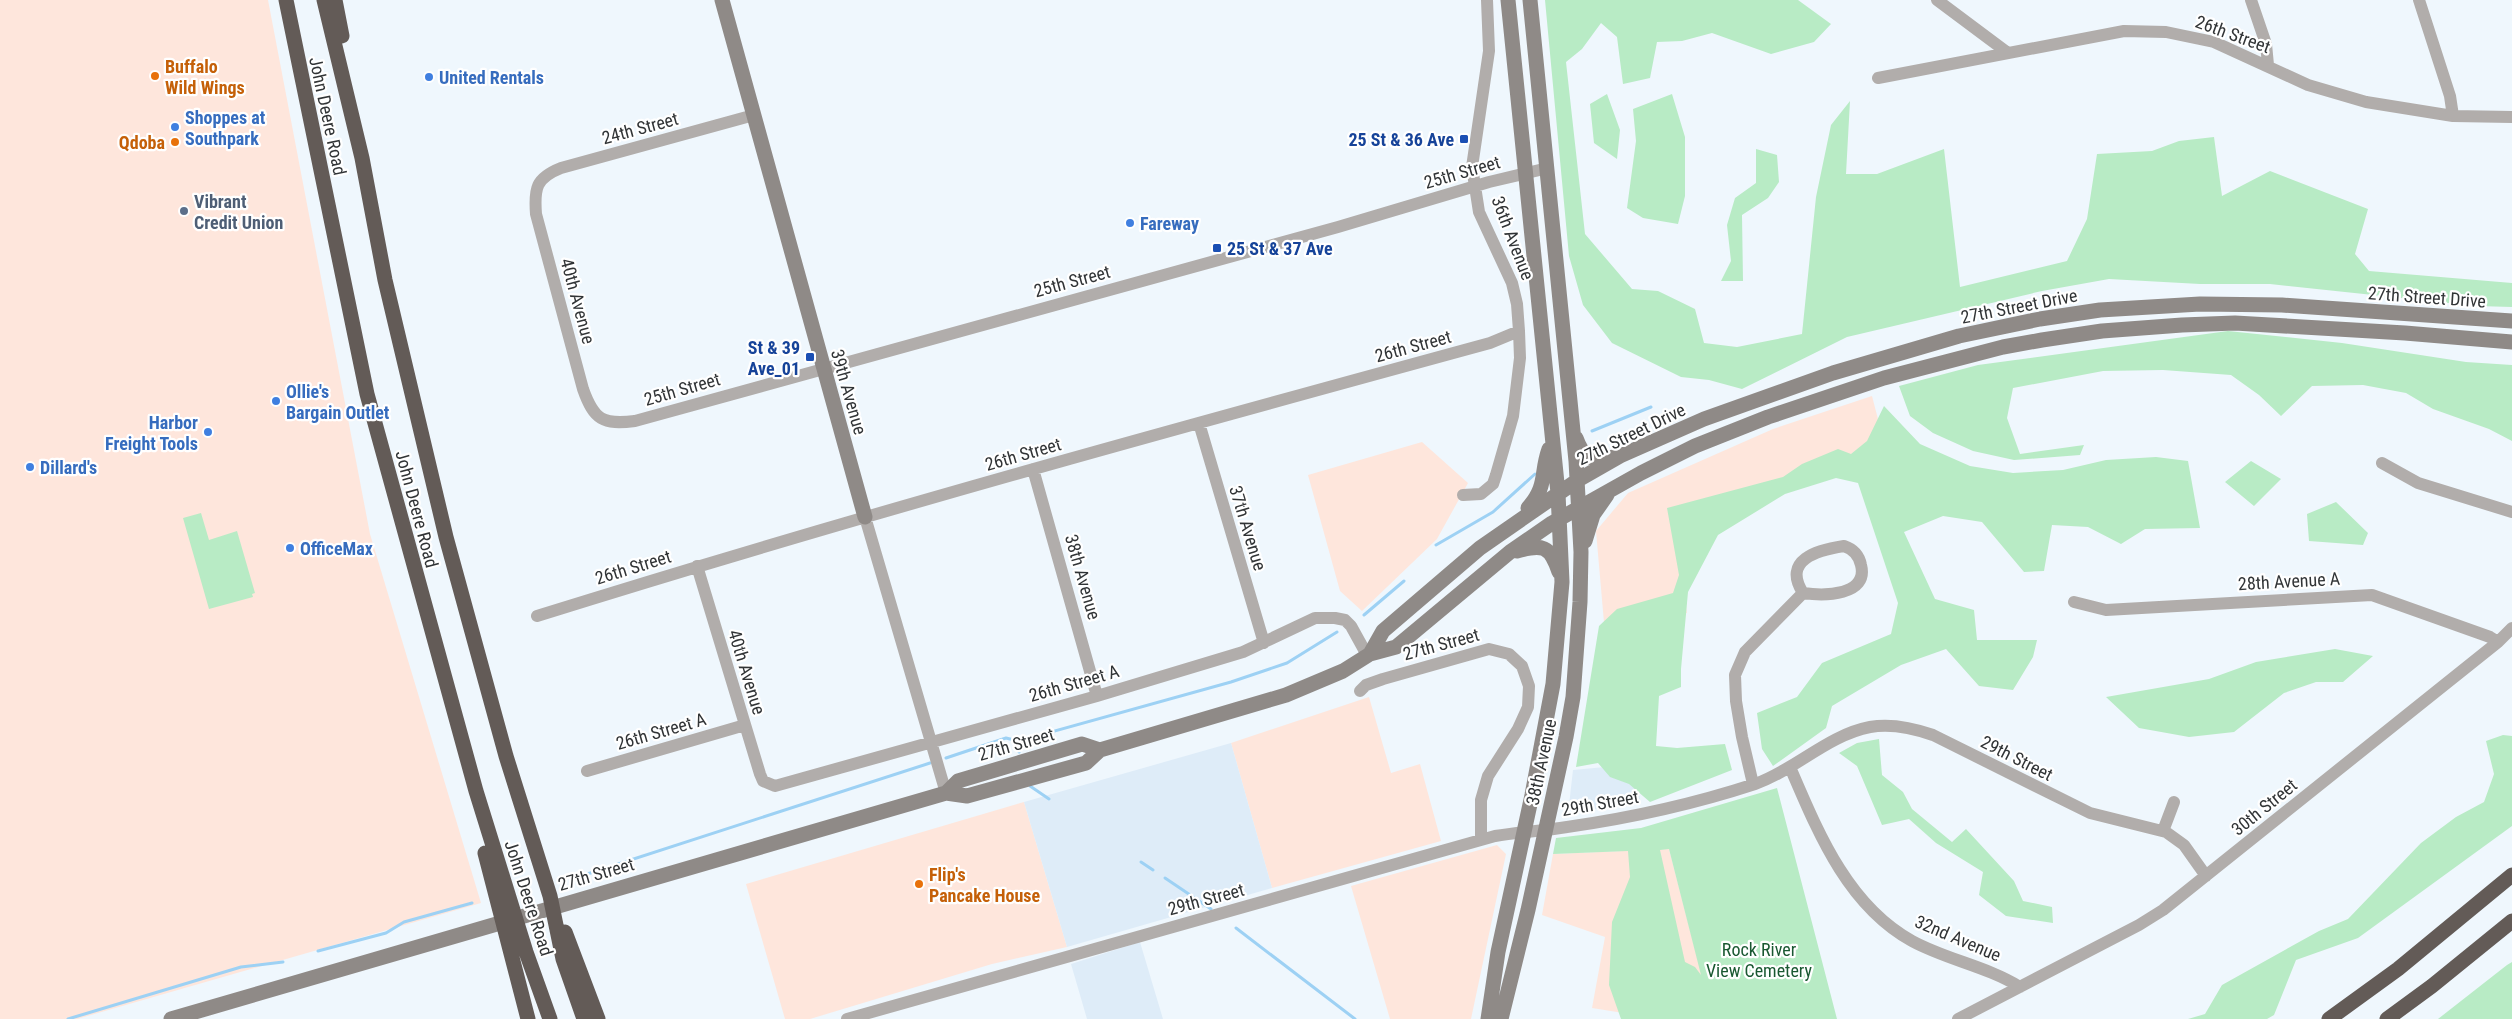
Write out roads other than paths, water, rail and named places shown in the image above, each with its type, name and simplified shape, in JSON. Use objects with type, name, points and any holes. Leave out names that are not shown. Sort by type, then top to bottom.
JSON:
[{"type":"highway","name":"John Deere Road","points":[[286,0],[367,394],[378,435],[389,504],[412,597],[498,879],[518,954],[550,1019]]},
{"type":"highway","name":"John Deere Road","points":[[324,0],[362,158],[385,280],[446,537],[506,756],[564,940],[584,1019]]},
{"type":"highway","points":[[336,0],[362,158]]},
{"type":"highway","points":[[2329,1019],[2426,947],[2512,875]]},
{"type":"highway","points":[[2387,1019],[2432,986],[2512,920]]},
{"type":"highway","points":[[564,940],[598,1019]]},
{"type":"highway","points":[[518,954],[528,1019]]},
{"type":"main road","name":"39th Avenue","points":[[722,0],[865,517]]},
{"type":"main road","name":"36th Avenue","points":[[1508,0],[1560,519]]},
{"type":"main road","name":"36th Avenue","points":[[1530,0],[1548,168],[1579,507]]},
{"type":"main road","name":"27th Street Drive","points":[[1578,480],[1620,456],[1704,420],[1833,373],[1960,336],[2040,319],[2121,308],[2245,304],[2512,321]]},
{"type":"main road","name":"27th Street Drive","points":[[1579,507],[1695,446],[1768,417],[1884,378],[2003,347],[2042,340],[2102,331],[2235,323],[2405,333],[2512,342]]},
{"type":"main road","points":[[1573,430],[1580,449],[1589,457],[1599,460],[1620,456]]},
{"type":"main road","points":[[1513,523],[1538,496],[1544,478],[1545,461],[1552,440]]},
{"type":"main road","name":"27th Street","points":[[1368,655],[1382,631],[1480,548],[1513,523],[1578,480]]},
{"type":"main road","points":[[1581,552],[1593,515],[1612,489]]},
{"type":"main road","name":"27th Street","points":[[171,1019],[946,793],[958,781],[1082,744],[1100,750],[1286,695],[1328,678],[1368,655],[1396,647],[1510,552],[1579,507]]},
{"type":"main road","name":"38th Avenue","points":[[1500,1019],[1518,956],[1573,698],[1579,630],[1581,552],[1579,507]]},
{"type":"main road","name":"38th Avenue","points":[[1488,1019],[1498,952],[1553,684],[1562,582],[1560,519]]},
{"type":"main road","points":[[1510,552],[1529,548],[1544,548],[1554,558],[1562,582]]},
{"type":"street","name":"36th Avenue","points":[[1463,495],[1481,494],[1492,484],[1496,475],[1513,416],[1519,368],[1517,304],[1512,282],[1483,221],[1472,167],[1489,51],[1487,0]]},
{"type":"street","points":[[1937,0],[2008,53]]},
{"type":"street","points":[[2251,0],[2266,44],[2268,65]]},
{"type":"street","points":[[2418,0],[2450,96],[2453,116]]},
{"type":"street","name":"26th Street","points":[[1878,78],[2124,31],[2166,32],[2214,42],[2268,65],[2308,85],[2366,102],[2453,116],[2512,116]]},
{"type":"street","name":"24th Street","points":[[539,181],[544,176],[561,168],[754,115]]},
{"type":"street","name":"25th Street","points":[[606,421],[612,423],[635,421],[1548,168]]},
{"type":"street","name":"40th Avenue","points":[[539,181],[535,196],[536,214],[583,390],[595,414],[606,421]]},
{"type":"street","name":"26th Street","points":[[537,616],[697,566],[865,517],[1490,342],[1519,331]]},
{"type":"street","name":"37th Avenue","points":[[1199,423],[1264,643]]},
{"type":"street","points":[[2382,463],[2418,483],[2512,512]]},
{"type":"street","name":"38th Avenue","points":[[1033,469],[1098,696]]},
{"type":"street","name":"39th Avenue","points":[[865,517],[946,793]]},
{"type":"street","points":[[1844,546],[1852,549],[1859,558],[1863,575],[1855,587],[1827,595],[1803,593],[1796,577],[1800,562],[1805,557],[1844,546]]},
{"type":"street","name":"40th Avenue","points":[[697,566],[760,774],[768,784]]},
{"type":"street","points":[[1753,784],[1737,710],[1735,675],[1745,652],[1803,593]]},
{"type":"street","name":"28th Avenue A","points":[[2074,602],[2106,610],[2372,596],[2490,637],[2498,642]]},
{"type":"street","name":"26th Street A","points":[[768,784],[775,786],[786,783],[931,741],[1098,696],[1243,652],[1315,618],[1335,618],[1351,626],[1368,655]]},
{"type":"street","name":"30th Street","points":[[1958,1019],[2139,925],[2163,910],[2498,642],[2512,628]]},
{"type":"street","name":"27th Street","points":[[1360,691],[1366,685],[1383,678],[1488,649],[1509,654],[1522,666],[1529,686],[1528,707],[1518,730],[1488,776],[1481,800],[1481,840]]},
{"type":"street","name":"26th Street A","points":[[587,771],[745,725]]},
{"type":"street","name":"29th Street","points":[[846,1019],[1481,840],[1524,831],[1546,830],[1660,810],[1753,784],[1770,778],[1847,735],[1882,726],[1908,728],[1934,736],[2090,813],[2162,831],[2180,841],[2206,876]]},
{"type":"street","name":"32nd Avenue","points":[[1790,767],[1835,862],[1849,885],[1874,912],[1911,940],[1932,950],[1982,967],[2020,987]]},
{"type":"street","points":[[2162,831],[2174,802]]},
{"type":"waterway","points":[[1592,431],[1651,407]]},
{"type":"waterway","points":[[1436,545],[1493,512],[1535,474]]},
{"type":"waterway","points":[[1364,615],[1404,581]]},
{"type":"waterway","points":[[1015,742],[1231,682],[1287,663],[1337,632]]},
{"type":"waterway","points":[[946,758],[1006,738],[1014,740],[1019,752]]},
{"type":"waterway","points":[[578,877],[930,763]]},
{"type":"waterway","points":[[1030,786],[1049,799]]},
{"type":"waterway","points":[[1141,862],[1153,870]]},
{"type":"waterway","points":[[1165,878],[1211,909]]},
{"type":"waterway","points":[[318,951],[386,933],[404,922],[472,903]]},
{"type":"waterway","points":[[1236,928],[1355,1019]]},
{"type":"waterway","points":[[68,1019],[241,967],[283,962]]},
{"type":"place","name":"Buffalo Wild Wings","points":[[155,76]]},
{"type":"place","name":"United Rentals","points":[[429,77]]},
{"type":"place","name":"Shoppes at Southpark","points":[[175,127]]},
{"type":"place","name":"25 St & 36 Ave","points":[[1464,139]]},
{"type":"place","name":"Qdoba","points":[[175,142]]},
{"type":"place","name":"Vibrant Credit Union","points":[[184,211]]},
{"type":"place","name":"Fareway","points":[[1130,223]]},
{"type":"place","name":"25 St & 37 Ave","points":[[1217,248]]},
{"type":"place","name":"St & 39 Ave_01","points":[[810,357]]},
{"type":"place","name":"Ollie's Bargain Outlet","points":[[276,401]]},
{"type":"place","name":"Harbor Freight Tools","points":[[208,432]]},
{"type":"place","name":"Dillard's","points":[[30,467]]},
{"type":"place","name":"OfficeMax","points":[[290,548]]},
{"type":"place","name":"Flip's Pancake House","points":[[919,884]]},
{"type":"park label","name":"Rock River View Cemetery","points":[[1759,960]]}]
